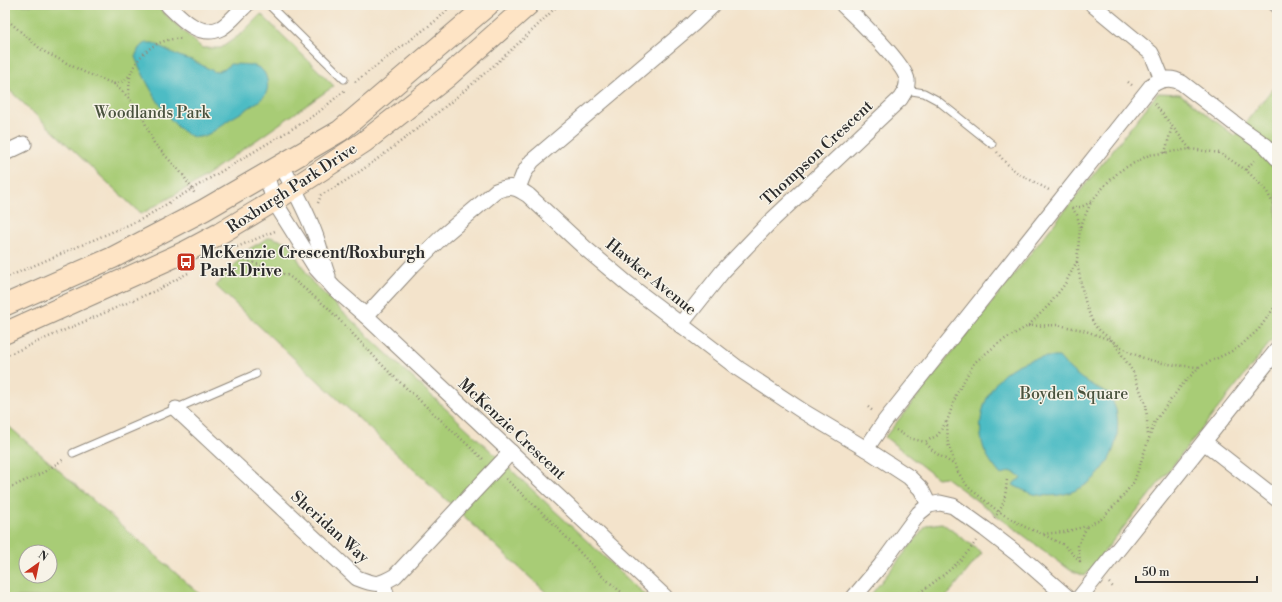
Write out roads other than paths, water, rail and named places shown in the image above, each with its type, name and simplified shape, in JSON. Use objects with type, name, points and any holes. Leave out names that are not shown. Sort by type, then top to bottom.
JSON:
[{"type":"street","points":[[168,5],[187,23],[197,29],[207,31],[220,28],[246,5]]},
{"type":"street","name":"Roxburgh Park Drive","points":[[5,305],[112,258],[204,210],[340,131],[488,5]]},
{"type":"street","name":"Roxburgh Park Drive","points":[[5,333],[187,251],[224,246],[274,201],[364,142],[447,77],[528,5]]},
{"type":"street","points":[[366,316],[413,265],[443,236],[496,191],[506,187],[518,188],[532,161],[687,29],[713,5]]},
{"type":"street","points":[[843,5],[870,32],[902,68],[908,78],[906,90]]},
{"type":"street","points":[[1093,5],[1151,53],[1162,79]]},
{"type":"street","points":[[866,448],[885,421],[1152,85],[1162,79],[1178,80],[1266,146],[1277,158]]},
{"type":"street","name":"Thompson Crescent","points":[[680,325],[723,271],[764,227],[900,99],[906,90]]},
{"type":"street","points":[[5,153],[24,144]]},
{"type":"street","name":"McKenzie Crescent","points":[[273,169],[294,188],[318,243],[323,266],[334,288]]},
{"type":"street","name":"McKenzie Crescent","points":[[273,169],[274,201],[316,268],[334,288],[366,316],[665,597]]},
{"type":"street","name":"Hawker Avenue","points":[[518,188],[528,195],[585,248],[629,285],[739,369],[804,412],[866,448],[909,477],[920,489],[929,505]]},
{"type":"street","points":[[1080,597],[1277,350]]},
{"type":"street","name":"Sheridan Way","points":[[176,409],[358,578],[385,590],[395,576],[511,452]]},
{"type":"street","points":[[1204,442],[1277,499]]},
{"type":"street","points":[[854,597],[919,513],[929,505],[940,503],[953,506],[985,528],[1067,597]]},
{"type":"lane","points":[[269,5],[344,79]]},
{"type":"lane","points":[[1271,5],[1277,10]]},
{"type":"lane","points":[[906,90],[924,93],[937,100],[992,144]]},
{"type":"lane","points":[[73,453],[256,374]]},
{"type":"water","points":[[146,43],[153,43],[215,72],[225,69],[230,64],[258,67],[265,74],[268,88],[262,98],[244,111],[211,133],[195,137],[187,134],[179,128],[164,111],[150,88],[135,57],[139,48]]},
{"type":"water","points":[[1059,357],[1081,378],[1109,393],[1116,410],[1118,427],[1115,444],[1109,459],[1100,473],[1088,484],[1073,491],[1057,495],[1039,495],[1013,485],[1021,478],[1017,474],[1010,471],[1001,475],[987,456],[981,437],[982,412],[992,388],[1000,378],[1009,370],[1020,364],[1033,359]]},
{"type":"place","name":"McKenzie Crescent/Roxburgh Park Drive","points":[[186,262]]},
{"type":"park label","name":"Woodlands Park","points":[[152,113]]},
{"type":"park label","name":"Boyden Square","points":[[1074,394]]}]
